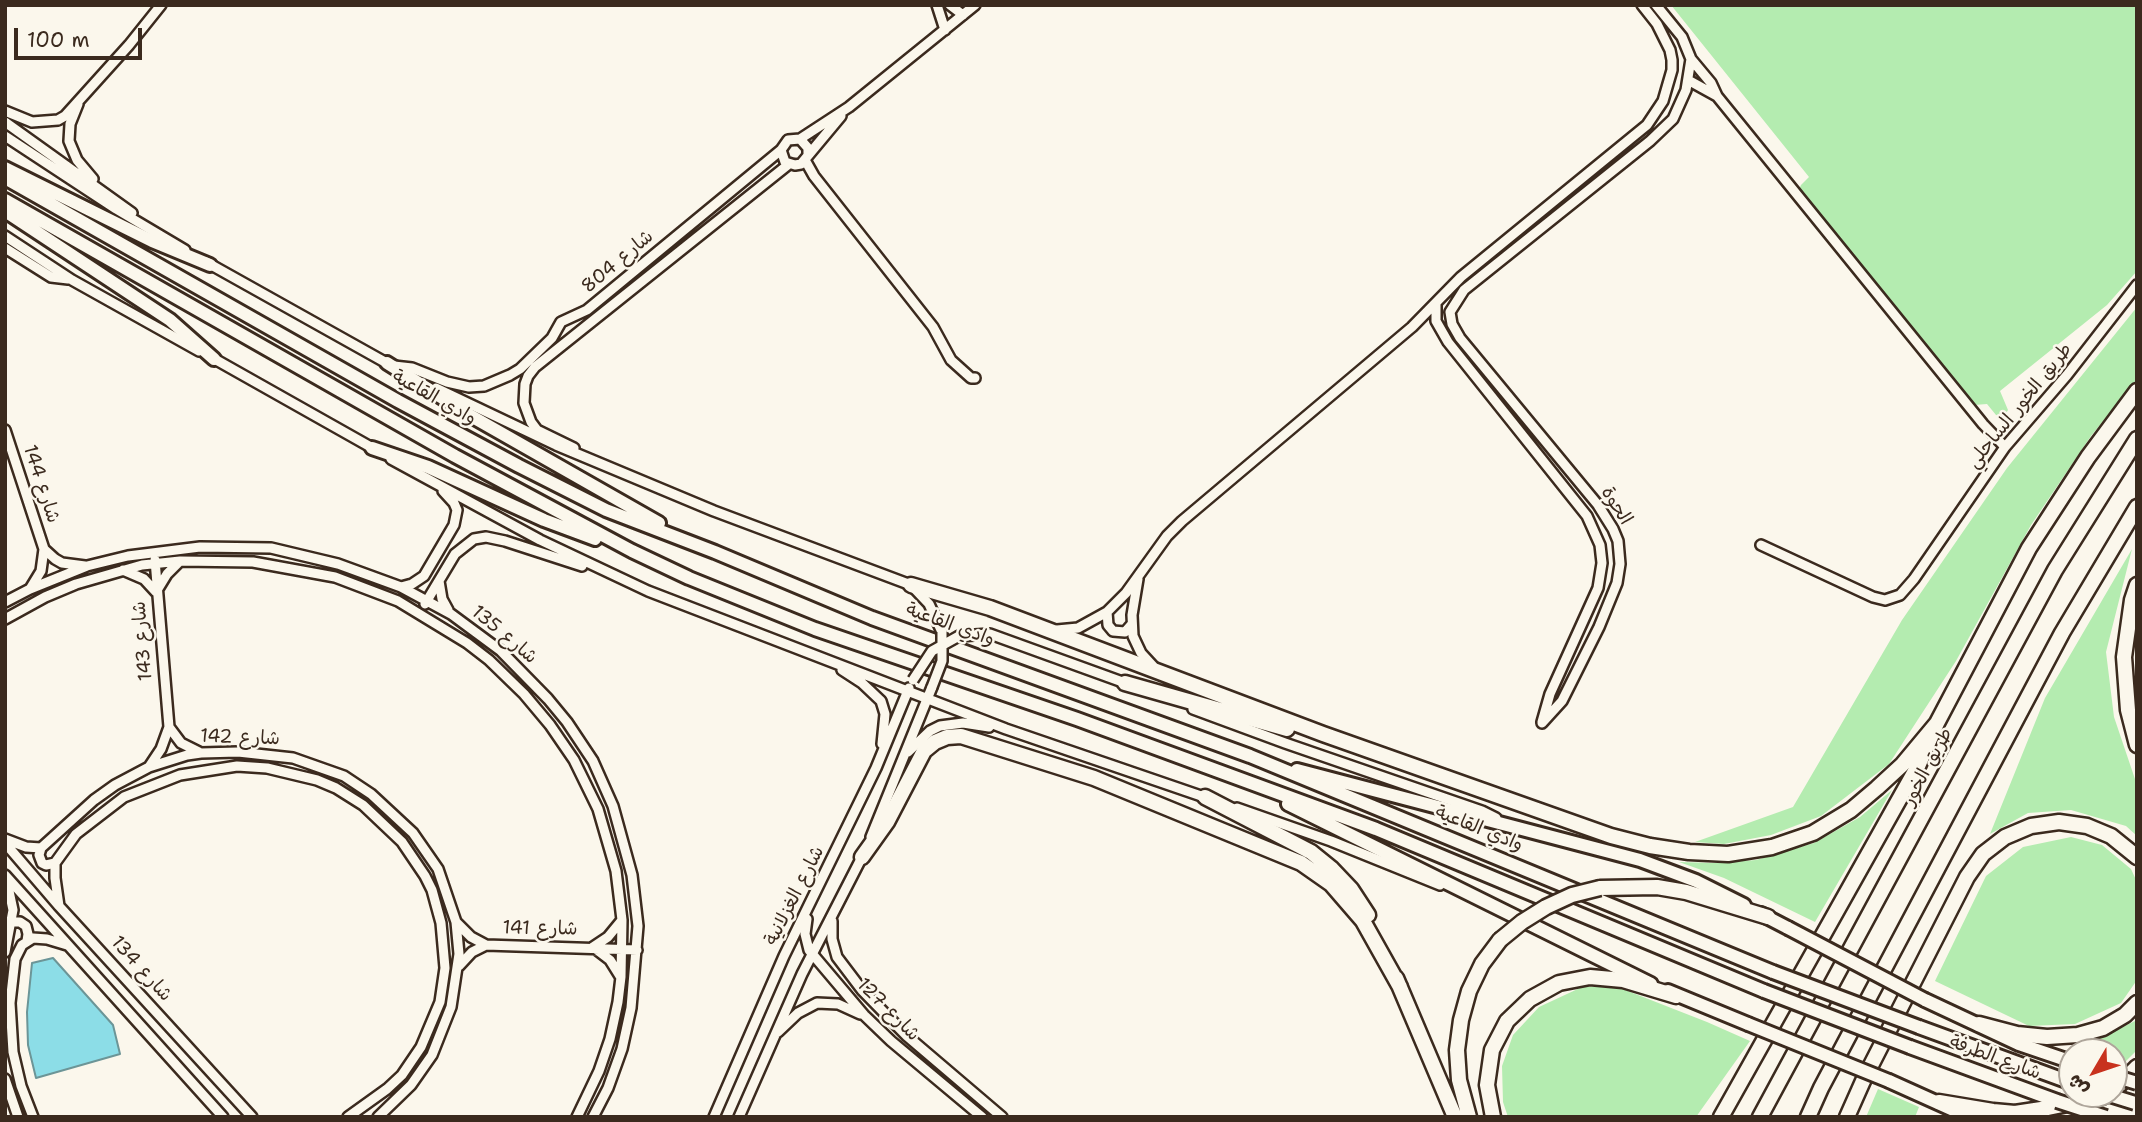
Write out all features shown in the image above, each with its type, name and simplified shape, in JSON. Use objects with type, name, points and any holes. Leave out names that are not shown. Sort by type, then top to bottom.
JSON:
[{"type":"highway","points":[[1722,1115],[1919,764],[1937,723],[2029,548],[2088,457],[2137,391]]},
{"type":"highway","name":"طريق الخور","points":[[1760,1117],[2055,570],[2137,439]]},
{"type":"highway","points":[[1808,1117],[2062,633],[2137,507]]},
{"type":"highway","points":[[2137,584],[2132,600],[2124,657],[2128,710],[2137,745]]},
{"type":"highway","points":[[911,585],[990,608],[1323,734],[1612,836],[1676,850],[1728,854],[1772,847],[1803,836],[1851,810],[1902,765],[1937,723]]},
{"type":"highway","points":[[1125,683],[1298,732],[1323,734]]},
{"type":"highway","points":[[862,857],[887,822],[924,751],[946,737],[961,736],[1094,778],[1301,863],[1331,884],[1363,921],[1399,987]]},
{"type":"highway","points":[[1205,797],[1311,852],[1351,889],[1367,912],[1455,1117]]},
{"type":"highway","points":[[1847,1117],[1967,877],[1983,854],[2005,837],[2031,826],[2059,822],[2087,826],[2111,836],[2137,857]]},
{"type":"highway","points":[[1469,1117],[1459,1080],[1457,1050],[1461,1020],[1482,964],[1500,940],[1522,922],[1572,895],[1600,888],[1628,886],[1676,890],[1768,917]]},
{"type":"highway","points":[[1493,1117],[1488,1085],[1492,1050],[1507,1021],[1530,999],[1559,984],[1590,977],[1623,981],[1676,996]]},
{"type":"highway","points":[[1979,1024],[2017,1034],[2047,1037],[2078,1035],[2103,1028],[2125,1015],[2137,1003]]},
{"type":"highway","points":[[1939,1102],[2015,1112],[2058,1106]]},
{"type":"main road","points":[[5,168],[152,241],[210,265]]},
{"type":"main road","name":"وادي القاعية","points":[[5,178],[398,401],[606,510],[872,618],[1250,756],[1773,972],[1919,1027]]},
{"type":"main road","name":"وادي القاعية","points":[[5,200],[362,404],[632,551],[689,578],[815,629],[1077,719],[1376,829],[1764,990],[1910,1047]]},
{"type":"main road","points":[[5,211],[170,320],[214,359]]},
{"type":"main road","points":[[390,364],[471,416],[603,492],[715,552]]},
{"type":"main road","points":[[372,448],[428,467],[544,520],[632,551]]},
{"type":"main road","points":[[1250,756],[1668,870],[1768,917],[1925,1000],[2019,1044],[2058,1057]]},
{"type":"main road","points":[[1243,781],[1676,996],[1889,1081],[1969,1117]]},
{"type":"main road","name":"شارع الطرفة","points":[[1919,1027],[2058,1079]]},
{"type":"main road","name":"شارع الطرفة","points":[[1910,1047],[2106,1117]]},
{"type":"street","points":[[5,111],[32,122],[45,122],[65,116],[161,5]]},
{"type":"street","points":[[937,5],[945,30]]},
{"type":"street","points":[[950,5],[963,15]]},
{"type":"street","points":[[814,176],[783,158],[781,150],[788,140],[800,139],[849,107],[975,5]]},
{"type":"street","points":[[1051,631],[1078,628],[1107,612],[1126,593],[1167,536],[1182,521],[1412,327],[1461,277],[1636,134],[1655,115],[1668,88],[1672,60],[1666,40],[1642,5]]},
{"type":"street","points":[[1656,5],[1682,37],[1691,59],[1711,83],[1717,96],[1983,425],[2005,447]]},
{"type":"street","points":[[1436,303],[1453,305],[1474,282],[1664,130],[1680,106],[1691,59]]},
{"type":"street","points":[[1688,80],[1717,96]]},
{"type":"street","points":[[78,102],[70,124],[69,141],[82,167],[109,195]]},
{"type":"street","points":[[792,165],[806,157],[849,107]]},
{"type":"street","points":[[5,122],[109,195],[163,237]]},
{"type":"street","name":"وادي القاعية","points":[[5,136],[116,209],[210,265],[390,364],[579,455],[725,516],[911,585]]},
{"type":"street","points":[[800,139],[808,148],[806,157],[814,176],[933,327],[951,360],[971,378],[975,378]]},
{"type":"street","name":"شارع 804","points":[[390,364],[412,368],[447,382],[469,387],[484,386],[510,375],[520,369],[552,338],[561,322],[587,310],[781,150]]},
{"type":"street","name":"شارع 804","points":[[579,455],[569,445],[537,430],[531,422],[524,403],[528,376],[792,165]]},
{"type":"street","points":[[5,236],[72,280],[434,483],[648,592],[1006,729],[1342,846],[1499,910]]},
{"type":"street","points":[[5,248],[51,277],[72,280]]},
{"type":"street","name":"طريق الخور الساحلي","points":[[1760,545],[1873,597],[1893,599],[1907,589],[2005,447],[2067,375],[2137,285]]},
{"type":"street","name":"الحوة","points":[[1436,303],[1436,321],[1448,342],[1587,516],[1600,545],[1602,563],[1598,588],[1550,694],[1542,723],[1562,701],[1599,627],[1617,583],[1620,565],[1618,541],[1614,529],[1598,505],[1460,338],[1451,320],[1453,305]]},
{"type":"street","name":"شارع 144","points":[[5,430],[44,549],[41,571],[30,589]]},
{"type":"street","points":[[401,587],[424,576],[456,519],[457,510],[454,503],[434,483]]},
{"type":"street","points":[[414,609],[429,601],[455,554],[466,542],[481,537],[505,541],[567,562],[601,570]]},
{"type":"street","name":"شارع 135","points":[[5,602],[87,566],[154,551],[200,547],[271,548],[338,564],[401,587],[451,614],[501,651],[567,722],[593,761],[613,806],[629,859],[637,907],[637,950],[631,1009],[622,1049],[608,1088],[593,1117]]},
{"type":"street","name":"شارع 144","points":[[44,549],[62,563],[87,566]]},
{"type":"street","name":"شارع 143","points":[[149,767],[162,749],[169,727],[154,551]]},
{"type":"street","points":[[122,570],[144,579],[156,592],[167,574],[180,561]]},
{"type":"street","name":"شارع 135","points":[[5,619],[45,597],[92,578],[122,570],[180,561],[253,562],[335,577],[414,609],[467,643],[512,681],[550,725],[574,760],[592,793],[605,828],[616,871],[622,920],[621,977],[610,1039],[599,1071],[577,1117]]},
{"type":"street","points":[[1139,574],[1132,624],[1133,636],[1140,653],[1156,670]]},
{"type":"street","points":[[439,581],[442,599],[451,614]]},
{"type":"street","points":[[739,1117],[802,974],[862,857],[942,661],[943,638],[929,604],[911,585]]},
{"type":"street","points":[[1107,612],[1108,625],[1115,632],[1125,632],[1132,624]]},
{"type":"street","name":"وادي القاعية","points":[[943,638],[990,634],[1285,743],[1482,811],[1513,827]]},
{"type":"street","points":[[908,691],[943,638]]},
{"type":"street","points":[[823,658],[862,683],[881,701],[884,733],[876,768]]},
{"type":"street","name":"شارع الغزلانية","points":[[714,1117],[784,956],[876,768],[908,691]]},
{"type":"street","points":[[1550,694],[1562,701]]},
{"type":"street","points":[[905,755],[930,731],[951,723],[1006,729]]},
{"type":"street","points":[[169,727],[181,743],[201,753]]},
{"type":"street","name":"شارع 142","points":[[41,848],[93,800],[115,785],[149,767],[187,755],[238,752],[293,758],[344,776],[371,794],[394,813],[426,850],[438,869],[456,922],[459,966],[451,1007],[432,1055],[411,1085],[378,1117]]},
{"type":"street","name":"شارع 142","points":[[55,863],[85,825],[124,797],[167,779],[214,768],[267,768],[317,780],[363,805],[415,858],[432,890],[444,939],[444,981],[432,1026],[411,1062],[387,1089],[348,1117]]},
{"type":"street","points":[[5,841],[41,848],[39,855],[42,863],[55,863],[59,905]]},
{"type":"street","name":"شارع 134","points":[[5,841],[59,905],[252,1117]]},
{"type":"street","points":[[5,875],[12,901],[12,922],[5,951]]},
{"type":"street","name":"شارع 134","points":[[5,875],[223,1117]]},
{"type":"street","points":[[809,907],[805,934],[813,956]]},
{"type":"street","name":"شارع 127","points":[[832,916],[832,939],[837,957],[875,1005],[907,1037],[1002,1117]]},
{"type":"street","name":"شارع 141","points":[[593,947],[608,937],[622,920]]},
{"type":"street","points":[[12,922],[20,922],[26,926],[27,941]]},
{"type":"street","name":"شارع 141","points":[[456,922],[471,937],[486,945],[637,950]]},
{"type":"street","points":[[33,1117],[21,1086],[10,1026],[11,983],[15,959],[17,951],[27,941],[40,937],[69,946]]},
{"type":"street","name":"شارع 141","points":[[459,966],[472,952],[486,945]]},
{"type":"street","name":"شارع 141","points":[[593,947],[610,960],[621,977]]},
{"type":"street","name":"شارع 127","points":[[813,956],[864,1015],[891,1041],[982,1117]]},
{"type":"street","points":[[775,1036],[798,1013],[817,1003],[838,1004],[864,1015],[875,1005]]},
{"type":"street","points":[[5,1079],[18,1117]]},
{"type":"green space","points":[[1671,5],[2137,5],[2137,271],[2107,305],[2000,391],[2008,410],[2004,417],[1996,415],[1987,404],[1974,405],[1798,192],[1809,177]]},
{"type":"green space","points":[[2137,307],[2137,379],[2091,436],[2031,525],[1956,661],[1889,764],[1821,816],[1771,835],[1724,844],[1695,842],[1793,807],[1902,620],[2007,468]]},
{"type":"green space","points":[[2132,549],[2106,652],[2114,717],[2137,785],[2137,836],[2126,826],[2071,810],[2028,813],[1990,834],[2045,698]]},
{"type":"green space","points":[[1892,790],[1815,922],[1724,878],[1679,862],[1756,860],[1814,843],[1860,817]]},
{"type":"green space","points":[[2071,837],[2102,845],[2131,869],[2137,882],[2137,980],[2121,1003],[2075,1024],[2029,1026],[1935,981],[1986,876],[2023,847]]},
{"type":"green space","points":[[1615,986],[1750,1041],[1696,1117],[1508,1117],[1503,1102],[1502,1066],[1513,1035],[1539,1007],[1582,987]]},
{"type":"green space","points":[[2137,1020],[2137,1050],[2128,1059],[2128,1038],[2100,1038]]},
{"type":"green space","points":[[1878,1089],[1919,1107],[1915,1117],[1866,1117]]},
{"type":"water","points":[[53,958],[113,1025],[120,1054],[36,1078],[28,1045],[27,1012],[32,963]]}]
